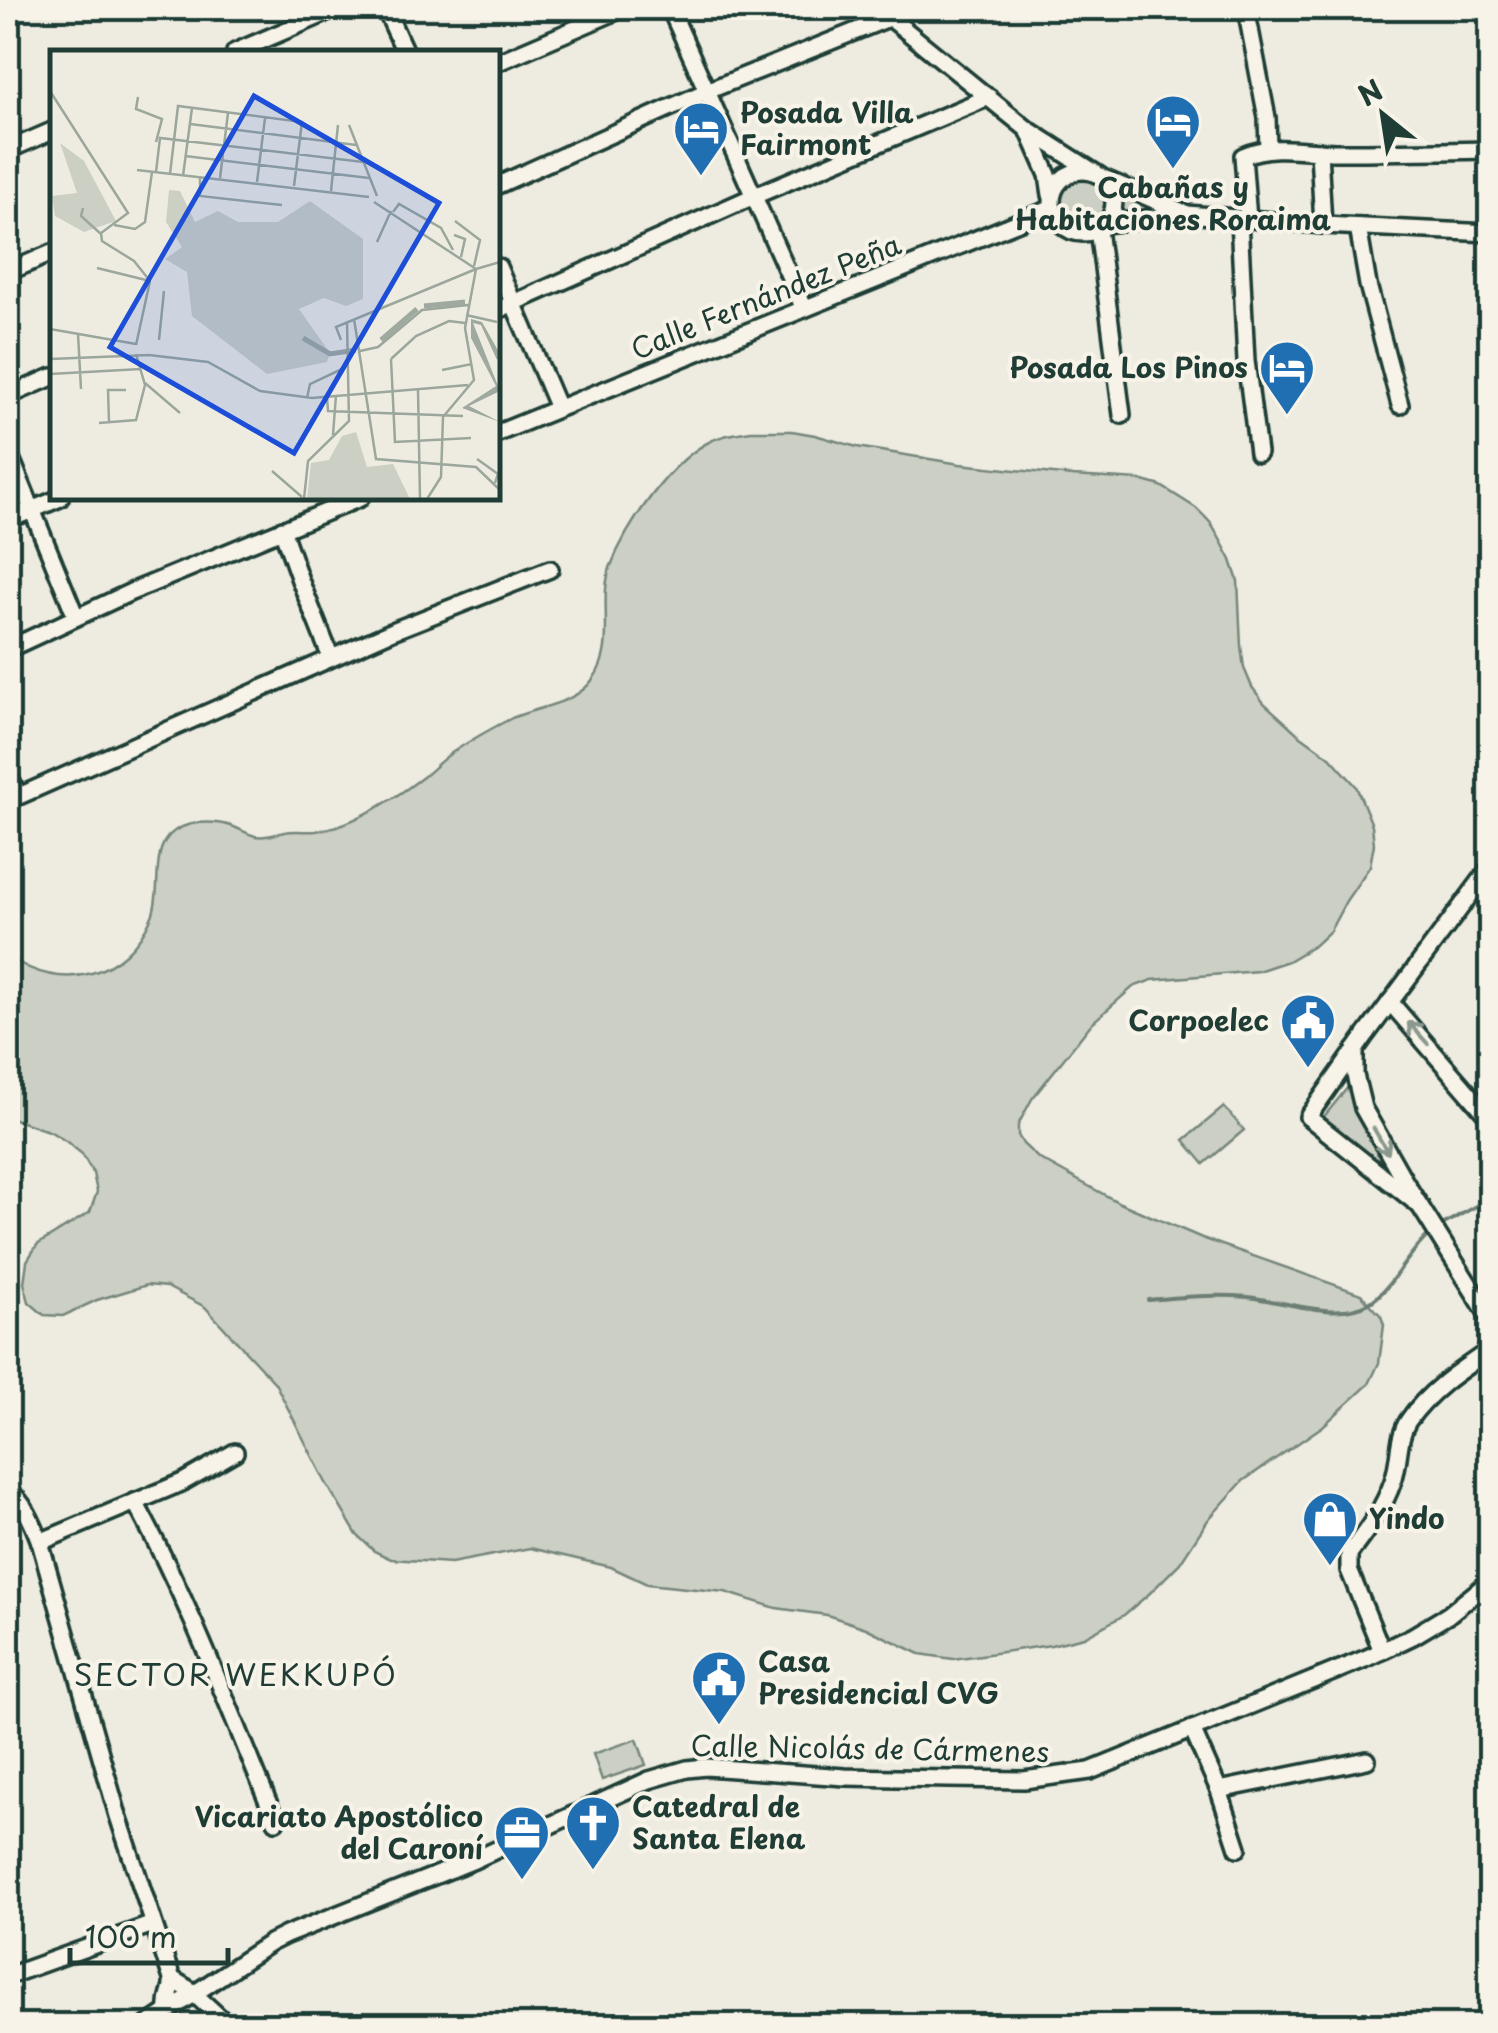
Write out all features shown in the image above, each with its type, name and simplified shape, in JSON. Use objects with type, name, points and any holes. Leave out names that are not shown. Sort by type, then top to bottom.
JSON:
[{"type":"street","points":[[240,50],[338,8]]},
{"type":"street","points":[[385,8],[404,50]]},
{"type":"street","points":[[500,61],[624,8]]},
{"type":"street","points":[[670,8],[804,309]]},
{"type":"street","points":[[500,183],[884,12],[1027,129],[1108,184],[1114,198],[1112,212],[1101,227],[1122,415]]},
{"type":"street","points":[[1249,24],[1267,118],[1268,149]]},
{"type":"street","points":[[505,307],[989,97]]},
{"type":"street","points":[[1027,129],[1048,175],[1058,220],[1069,230],[1084,233],[1186,214],[1490,233]]},
{"type":"street","points":[[8,150],[50,131]]},
{"type":"street","points":[[1258,454],[1247,374],[1243,156],[1268,149],[1490,150]]},
{"type":"street","points":[[1319,151],[1323,225]]},
{"type":"street","points":[[1052,204],[1057,185],[1068,175],[1082,171],[1186,214]]},
{"type":"street","name":"Calle Fernández Peña","points":[[500,432],[1052,204]]},
{"type":"street","points":[[1358,227],[1368,285],[1400,405]]},
{"type":"street","points":[[8,272],[50,254]]},
{"type":"street","points":[[500,278],[505,307],[558,408]]},
{"type":"street","points":[[8,396],[50,377]]},
{"type":"street","points":[[8,451],[76,617]]},
{"type":"street","points":[[8,520],[55,500]]},
{"type":"street","points":[[313,500],[320,515]]},
{"type":"street","points":[[8,649],[130,592],[355,500]]},
{"type":"street","points":[[282,529],[331,658]]},
{"type":"street","points":[[8,775],[20,796],[331,658],[550,568]]},
{"type":"street","points":[[1420,1206],[1308,1116],[1490,868]]},
{"type":"street","points":[[1390,1002],[1490,1118]]},
{"type":"street","points":[[1355,1050],[1363,1108],[1490,1318]]},
{"type":"street","points":[[1382,1651],[1350,1570],[1349,1554],[1372,1525],[1387,1497],[1407,1422],[1442,1386],[1490,1350]]},
{"type":"street","points":[[40,1542],[183,1482],[235,1452]]},
{"type":"street","points":[[9,1492],[28,1514],[40,1542],[118,1816],[172,1979],[168,2011]]},
{"type":"street","points":[[135,1502],[166,1560],[217,1674],[276,1821]]},
{"type":"street","name":"Calle Nicolás de Cármenes","points":[[146,2026],[286,1935],[474,1860],[666,1774],[706,1767],[845,1777],[1024,1780],[1090,1772],[1382,1651],[1432,1625],[1490,1581]]},
{"type":"street","points":[[1192,1729],[1219,1790],[1238,1848]]},
{"type":"street","points":[[1219,1790],[1367,1760]]},
{"type":"street","points":[[8,1976],[153,1924]]},
{"type":"street","points":[[172,1979],[195,1994],[229,2026]]},
{"type":"shaded area","points":[[1084,177],[1101,184],[1108,201],[1101,218],[1084,225],[1067,218],[1060,201],[1067,184]]},
{"type":"shaded area","points":[[1121,194],[1163,210],[1119,215]]},
{"type":"shaded area","points":[[792,431],[857,447],[960,464],[1140,480],[1161,486],[1196,508],[1220,539],[1238,581],[1241,646],[1252,687],[1264,703],[1330,757],[1356,786],[1372,825],[1370,866],[1330,931],[1315,945],[1288,961],[1258,971],[1152,980],[1133,987],[1092,1023],[1032,1099],[1018,1125],[1023,1144],[1038,1158],[1092,1188],[1202,1238],[1361,1294],[1384,1325],[1379,1363],[1369,1384],[1323,1426],[1243,1481],[1208,1520],[1180,1563],[1150,1593],[1124,1615],[1084,1637],[953,1659],[920,1654],[866,1628],[827,1615],[776,1608],[725,1592],[647,1584],[611,1567],[530,1548],[451,1563],[391,1559],[374,1551],[357,1535],[275,1383],[205,1307],[167,1287],[147,1285],[97,1300],[63,1316],[44,1315],[29,1302],[24,1283],[27,1261],[37,1245],[90,1212],[97,1192],[93,1173],[82,1154],[51,1132],[8,1117],[8,956],[49,974],[90,974],[109,966],[126,954],[152,916],[160,854],[171,834],[182,827],[214,823],[263,836],[344,824],[399,794],[489,730],[577,694],[600,666],[606,639],[610,568],[639,514],[666,478],[697,449],[722,436]]},
{"type":"shaded area","points":[[1348,1087],[1360,1119],[1383,1166],[1322,1119]]},
{"type":"shaded area","points":[[1224,1107],[1244,1130],[1204,1164],[1184,1140]]},
{"type":"shaded area","points":[[637,1739],[646,1765],[602,1780],[593,1754]]},
{"type":"waterway","points":[[1437,1228],[1490,1198]]},
{"type":"waterway","points":[[1148,1300],[1236,1296],[1326,1310],[1356,1308],[1377,1297],[1430,1234]]},
{"type":"place","name":"Cabañas y Habitaciones Roraima","points":[[1173,171]]},
{"type":"place","name":"Posada Villa Fairmont","points":[[701,178]]},
{"type":"place","name":"Posada Los Pinos","points":[[1287,417]]},
{"type":"place","name":"Corpoelec","points":[[1308,1070]]},
{"type":"place","name":"Yindo","points":[[1330,1568]]},
{"type":"place","name":"Casa Presidencial CVG","points":[[719,1727]]},
{"type":"place","name":"Catedral de Santa Elena","points":[[593,1872]]},
{"type":"place","name":"Vicariato Apostólico del Caroní","points":[[522,1882]]},
{"type":"district","name":"SECTOR WEKKUPÓ","points":[[236,1676]]}]
